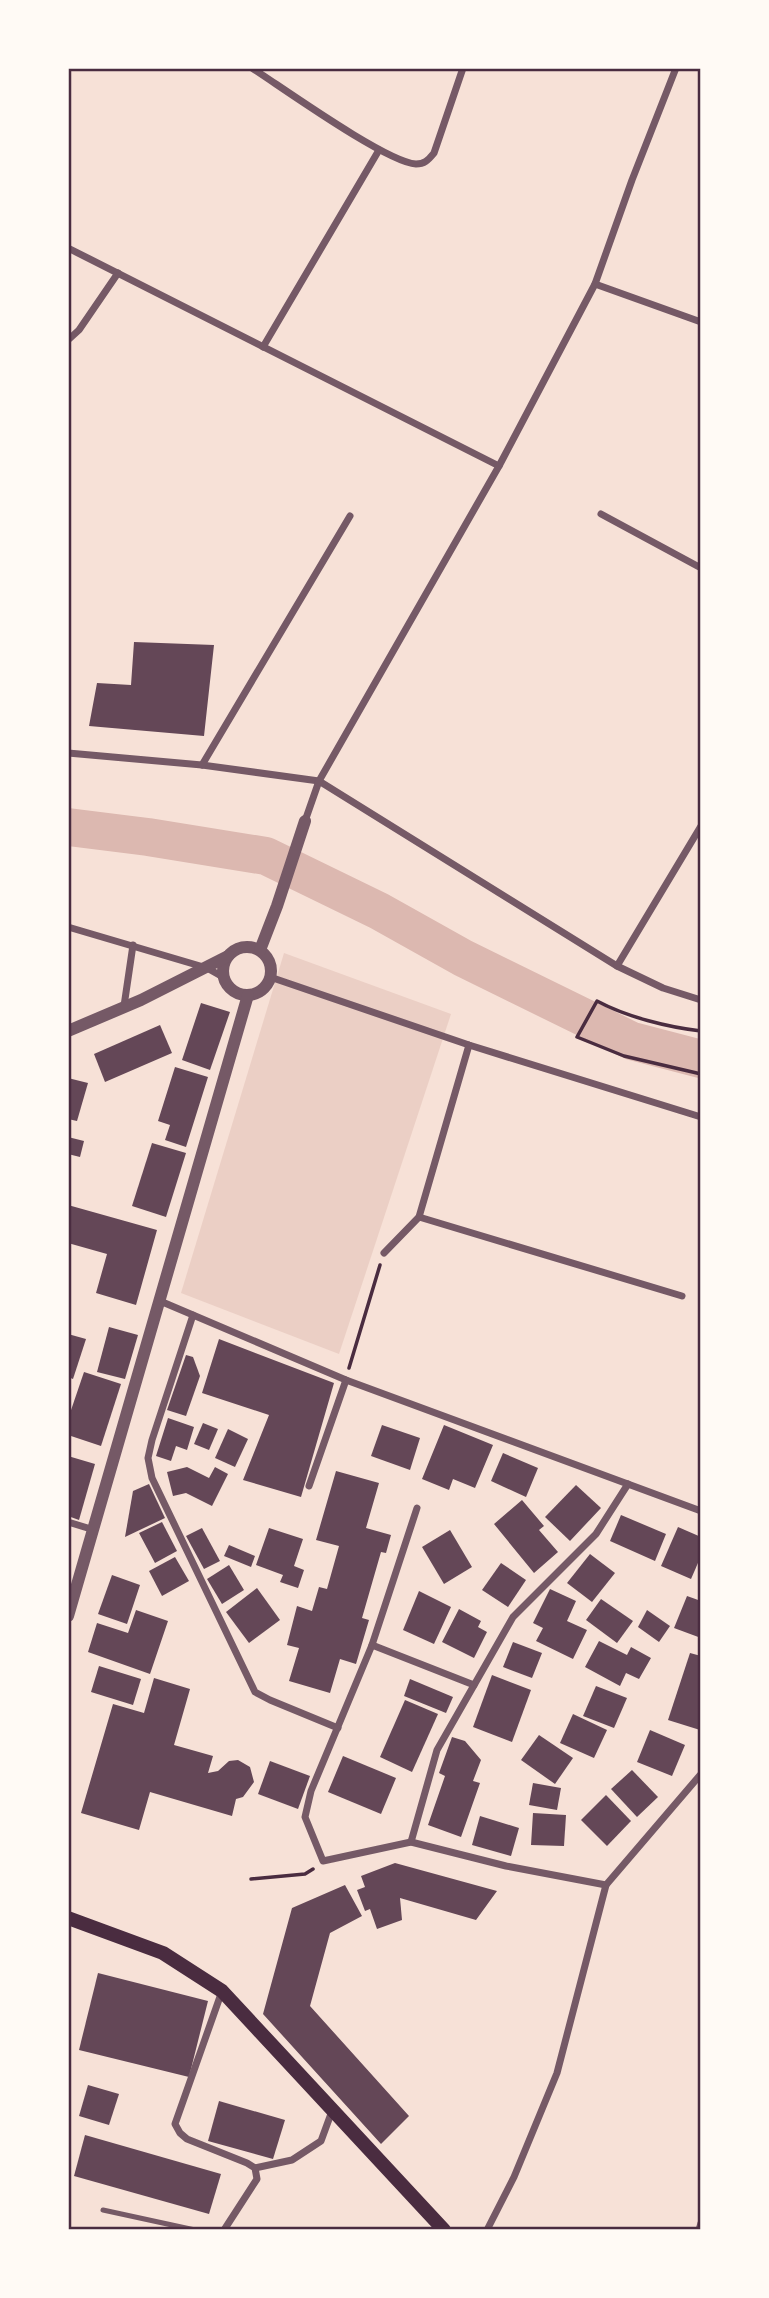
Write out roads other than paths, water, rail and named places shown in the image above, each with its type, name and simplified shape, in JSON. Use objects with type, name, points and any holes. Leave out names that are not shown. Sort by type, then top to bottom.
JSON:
[{"type":"main road","points":[[68,1919],[163,1953],[222,1991],[444,2230]]},
{"type":"street","points":[[252,68],[379,150],[415,164],[426,162],[434,153],[463,68]]},
{"type":"street","points":[[260,950],[319,781],[499,466],[595,284],[676,68]]},
{"type":"street","points":[[263,347],[379,150]]},
{"type":"street","points":[[68,248],[499,466]]},
{"type":"street","points":[[68,340],[79,330],[118,273]]},
{"type":"street","points":[[595,284],[701,323]]},
{"type":"street","points":[[601,514],[701,568]]},
{"type":"street","points":[[202,765],[350,516]]},
{"type":"street","points":[[68,753],[202,765],[319,781],[617,966],[663,988],[701,1000]]},
{"type":"street","points":[[617,966],[701,826]]},
{"type":"street","points":[[68,927],[207,968],[223,976]]},
{"type":"street","points":[[124,1007],[133,945]]},
{"type":"street","points":[[68,1031],[207,968],[237,949],[249,947],[266,955],[270,976],[262,990],[248,995],[237,993],[228,986],[223,976],[223,966],[228,956]]},
{"type":"street","points":[[270,976],[469,1045],[701,1117]]},
{"type":"street","points":[[68,1616],[248,995]]},
{"type":"street","points":[[384,1253],[419,1217],[469,1045]]},
{"type":"street","points":[[419,1217],[682,1296]]},
{"type":"street","points":[[160,1301],[346,1380],[701,1511]]},
{"type":"street","points":[[193,1315],[152,1440],[148,1458],[152,1478],[255,1692],[338,1728]]},
{"type":"street","points":[[309,1486],[346,1380]]},
{"type":"street","points":[[411,1842],[437,1750],[513,1617],[596,1535],[628,1484]]},
{"type":"street","points":[[417,1508],[372,1645],[311,1791],[305,1817],[323,1861],[411,1842],[506,1866],[606,1885]]},
{"type":"street","points":[[68,1522],[94,1530]]},
{"type":"street","points":[[372,1645],[474,1685]]},
{"type":"street","points":[[487,2230],[514,2177],[557,2073],[606,1885],[701,1774]]},
{"type":"street","points":[[222,1991],[175,2124],[180,2133],[187,2139],[255,2168],[292,2160],[321,2141],[332,2110]]},
{"type":"street","points":[[224,2230],[257,2179],[255,2168]]},
{"type":"street","points":[[699,2230],[701,2223]]},
{"type":"lane","points":[[103,2210],[195,2230]]},
{"type":"waterway","points":[[68,827],[266,856],[379,911],[463,958],[632,1041],[701,1059]]}]
